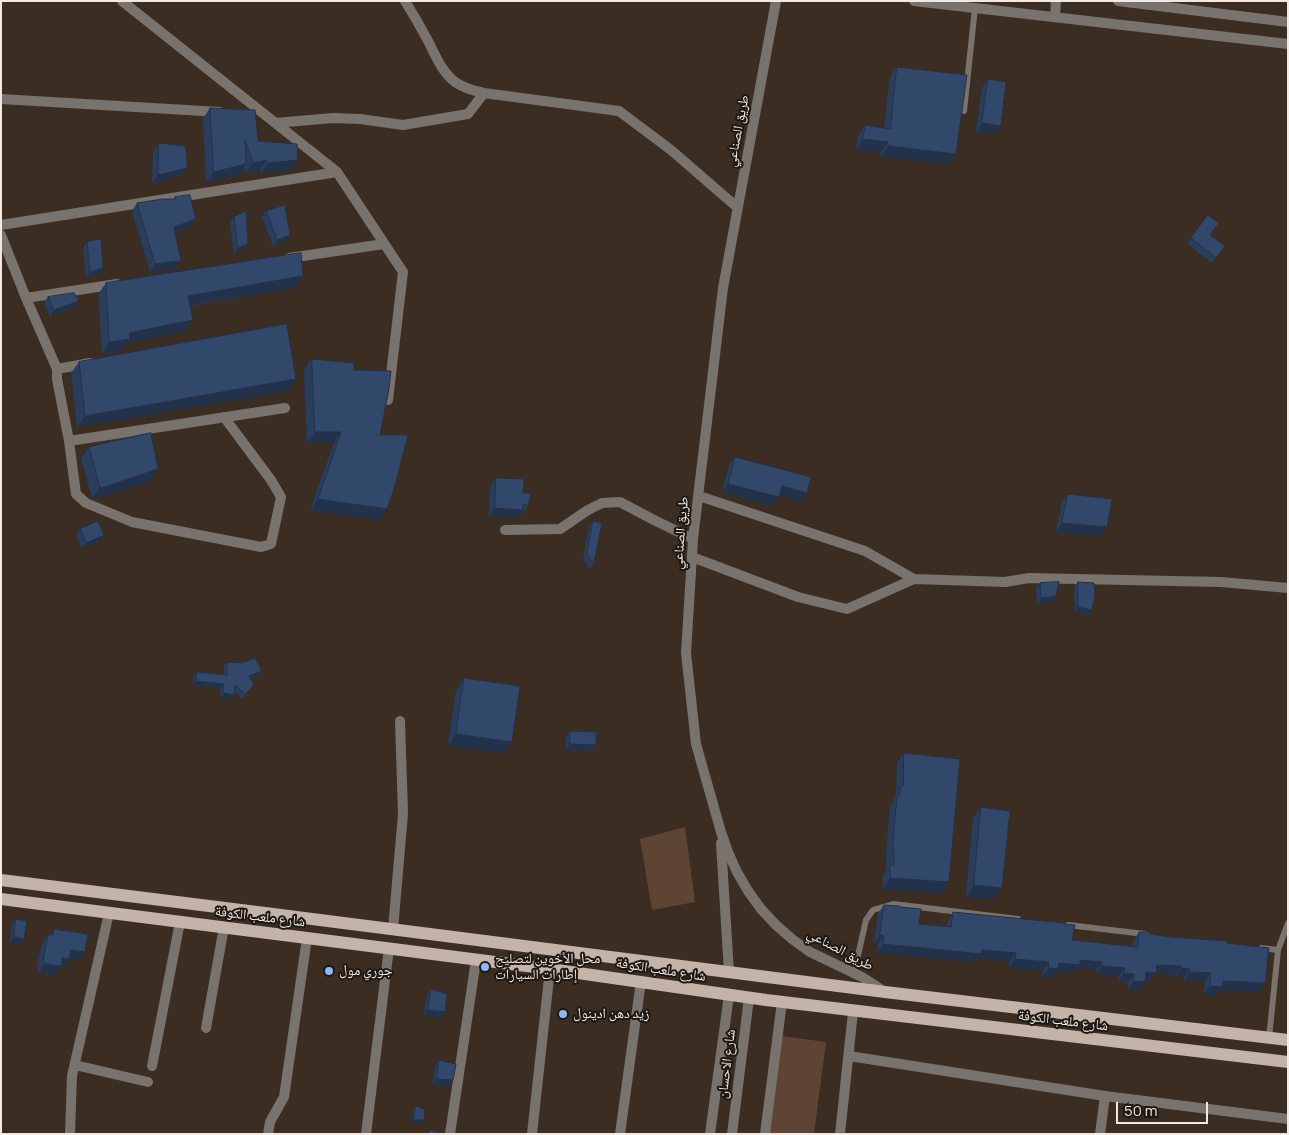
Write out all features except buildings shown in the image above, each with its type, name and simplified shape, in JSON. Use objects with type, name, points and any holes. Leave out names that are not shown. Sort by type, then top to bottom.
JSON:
[{"type":"main road","name":"شارع ملعب الكوفة","points":[[1,880],[885,992],[1288,1040]]},
{"type":"main road","name":"شارع ملعب الكوفة","points":[[1,899],[641,981],[853,1012],[1288,1062]]},
{"type":"main road","points":[[241,929],[248,923],[248,914],[244,910]]},
{"type":"main road","points":[[264,932],[259,922],[262,915],[266,913]]},
{"type":"main road","points":[[1215,1054],[1222,1044],[1218,1032]]},
{"type":"main road","points":[[1248,1058],[1245,1055],[1243,1046],[1250,1036]]},
{"type":"street","points":[[122,1],[337,172],[404,272],[388,400]]},
{"type":"street","points":[[405,1],[445,72],[456,82],[469,90],[484,93],[619,111],[671,150],[738,208]]},
{"type":"street","name":"طريق الصناعي","points":[[776,1],[723,288],[693,539],[686,653],[696,744],[728,852],[745,885],[762,909],[792,940],[810,952],[868,980],[885,992]]},
{"type":"street","points":[[914,1],[1288,44]]},
{"type":"street","points":[[1055,17],[1056,1]]},
{"type":"street","points":[[1118,1],[1288,22]]},
{"type":"street","points":[[275,123],[333,118],[360,119],[403,125],[468,114],[484,93]]},
{"type":"street","points":[[1,99],[264,114]]},
{"type":"street","points":[[1,225],[337,172]]},
{"type":"street","points":[[1,235],[57,369],[57,379],[69,440],[76,494],[86,503],[132,522],[262,547],[271,544],[281,496],[224,417]]},
{"type":"street","points":[[278,260],[384,244]]},
{"type":"street","points":[[26,298],[123,283]]},
{"type":"street","points":[[57,369],[96,362]]},
{"type":"street","points":[[69,440],[285,408]]},
{"type":"street","points":[[698,496],[865,551],[914,579]]},
{"type":"street","points":[[505,530],[560,529],[602,503],[620,502],[693,539]]},
{"type":"street","points":[[692,557],[798,597],[847,609],[914,579],[1005,582],[1029,578],[1221,582],[1288,588]]},
{"type":"street","points":[[393,929],[403,814],[400,721]]},
{"type":"street","points":[[721,832],[729,972]]},
{"type":"street","points":[[70,1134],[72,1076],[108,913]]},
{"type":"street","points":[[152,1066],[180,922]]},
{"type":"street","points":[[206,1028],[224,927]]},
{"type":"street","points":[[268,1134],[270,1122],[284,1097],[307,938]]},
{"type":"street","points":[[366,1134],[389,948]]},
{"type":"street","points":[[450,1134],[476,960]]},
{"type":"street","points":[[532,1134],[550,969]]},
{"type":"street","points":[[620,1134],[641,981]]},
{"type":"street","points":[[710,1134],[729,995]]},
{"type":"street","name":"شارع الاحسان","points":[[732,1134],[749,998]]},
{"type":"street","points":[[765,1134],[782,1002]]},
{"type":"street","points":[[840,1134],[853,1012]]},
{"type":"street","points":[[849,1056],[1105,1096],[1288,1119]]},
{"type":"street","points":[[75,1065],[148,1082]]},
{"type":"street","points":[[1100,1134],[1105,1096]]},
{"type":"lane","points":[[964,111],[975,8]]},
{"type":"lane","points":[[854,973],[866,920],[873,910],[893,904],[1021,919]]},
{"type":"lane","points":[[1269,1038],[1278,950],[1288,923]]},
{"type":"lane","points":[[1061,924],[1150,935]]},
{"type":"lane","points":[[1259,948],[1278,950]]},
{"type":"shaded area","points":[[685,827],[695,902],[652,910],[640,839]]},
{"type":"shaded area","points":[[774,1035],[826,1042],[814,1134],[763,1134]]},
{"type":"place","name":"محل الأخوين لتصليح إطارات السيارات","points":[[485,967]]},
{"type":"place","name":"جوري مول","points":[[329,971]]},
{"type":"place","name":"زيد دهن ادينول","points":[[563,1014]]}]
